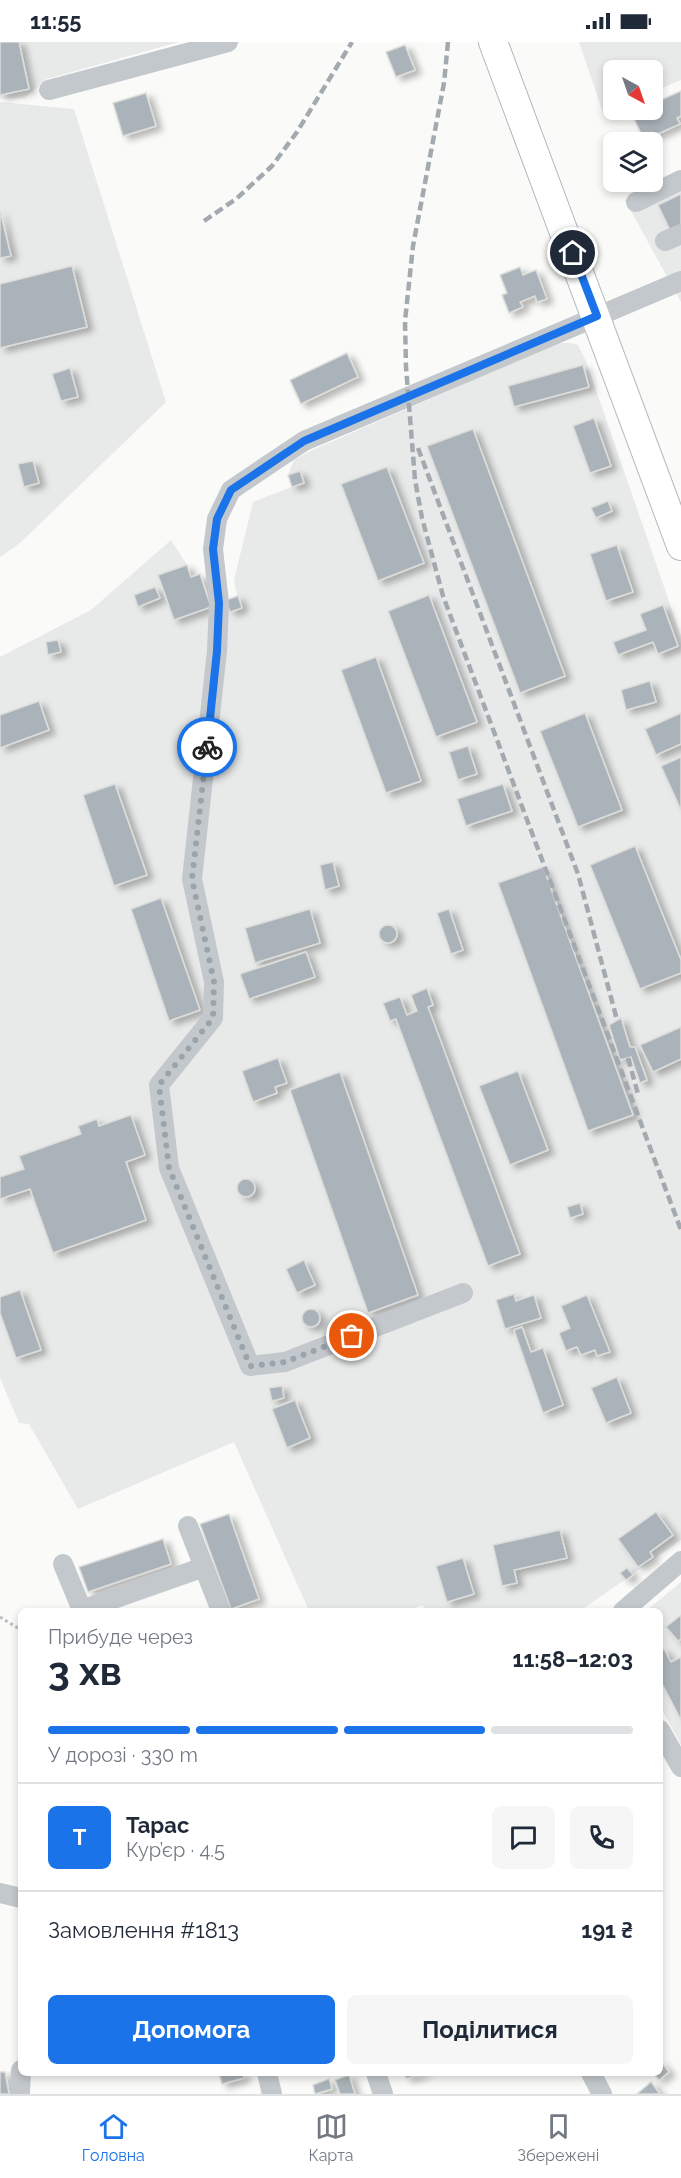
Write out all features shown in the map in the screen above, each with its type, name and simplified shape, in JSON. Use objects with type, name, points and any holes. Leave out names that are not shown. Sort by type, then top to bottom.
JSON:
[{"type":"highway","points":[[493,42],[681,546]]},
{"type":"street","points":[[49,90],[228,42]]},
{"type":"street","points":[[636,202],[681,180]]},
{"type":"street","points":[[463,1293],[285,1362],[250,1366],[169,1168],[159,1085],[213,1018],[214,982],[192,879],[217,651],[219,603],[213,549],[217,519],[231,490],[304,441],[681,281]]},
{"type":"street","points":[[188,1526],[219,1608]]},
{"type":"street","points":[[626,1608],[681,1561]]},
{"type":"street","points":[[63,1564],[81,1608]]},
{"type":"street","points":[[88,1608],[204,1567]]},
{"type":"street","points":[[663,1735],[681,1767]]},
{"type":"street","points":[[0,1893],[18,1897]]},
{"type":"street","points":[[268,2076],[272,2094]]},
{"type":"street","points":[[377,2076],[383,2094]]},
{"type":"street","points":[[593,2076],[602,2094]]},
{"type":"path","points":[[0,1617],[18,1628]]},
{"type":"shaded area","points":[[0,42],[179,42],[47,79],[24,98],[0,99]]},
{"type":"shaded area","points":[[579,42],[681,42],[681,80],[663,88],[663,60],[603,60],[603,113]]},
{"type":"shaded area","points":[[0,102],[74,109],[166,402],[20,543],[0,557]]},
{"type":"shaded area","points":[[681,174],[681,302],[625,200],[642,192],[663,192],[663,182]]},
{"type":"shaded area","points":[[558,343],[578,345],[586,361],[681,636],[681,1540],[584,1608],[424,1608],[423,1605],[414,1608],[308,1608],[234,1442],[78,1509],[29,1424],[19,1423],[0,1378],[0,657],[91,610],[171,540],[187,565],[191,577],[200,574],[211,606],[237,596],[234,580],[253,502],[292,487],[288,475],[294,460]]},
{"type":"shaded area","points":[[681,1582],[681,1745],[663,1712],[663,1608],[650,1608]]},
{"type":"building","points":[[0,42],[19,42],[29,89],[0,95]]},
{"type":"building","points":[[405,45],[415,70],[396,77],[386,52]]},
{"type":"building","points":[[681,91],[681,116],[677,118],[680,124],[662,132],[640,132],[635,120],[663,120],[663,99]]},
{"type":"building","points":[[146,93],[156,126],[123,136],[113,103]]},
{"type":"building","points":[[681,194],[681,227],[671,232],[658,205]]},
{"type":"building","points":[[0,211],[11,256],[0,258]]},
{"type":"building","points":[[72,266],[87,327],[0,348],[0,284]]},
{"type":"building","points":[[520,267],[523,275],[536,270],[547,299],[537,302],[535,296],[520,302],[523,307],[509,313],[502,295],[507,293],[500,275]]},
{"type":"building","points":[[347,353],[358,377],[301,404],[290,380]]},
{"type":"building","points":[[583,365],[589,387],[514,407],[508,386]]},
{"type":"building","points":[[70,368],[78,397],[61,401],[52,374]]},
{"type":"building","points":[[594,418],[611,466],[590,473],[573,426]]},
{"type":"building","points":[[473,429],[565,676],[520,693],[427,446]]},
{"type":"building","points":[[33,461],[39,483],[24,487],[18,464]]},
{"type":"building","points":[[387,467],[424,563],[378,581],[341,484]]},
{"type":"building","points":[[300,471],[304,483],[292,487],[288,475]]},
{"type":"building","points":[[608,501],[612,511],[596,518],[591,508]]},
{"type":"building","points":[[617,545],[633,592],[606,601],[590,554]]},
{"type":"building","points":[[187,565],[191,577],[200,574],[211,607],[174,620],[158,575]]},
{"type":"building","points":[[155,587],[160,598],[138,607],[134,595]]},
{"type":"building","points":[[429,595],[477,722],[436,737],[388,611]]},
{"type":"building","points":[[238,596],[242,608],[230,612],[226,600]]},
{"type":"building","points":[[663,605],[678,646],[658,654],[653,642],[618,655],[613,642],[646,630],[640,614]]},
{"type":"building","points":[[58,640],[61,652],[48,655],[46,642]]},
{"type":"building","points":[[376,657],[421,781],[386,793],[341,670]]},
{"type":"building","points":[[650,681],[656,702],[626,710],[621,690]]},
{"type":"building","points":[[39,701],[49,730],[0,748],[0,715]]},
{"type":"building","points":[[585,713],[622,810],[578,827],[540,731]]},
{"type":"building","points":[[681,713],[681,744],[656,755],[645,729]]},
{"type":"building","points":[[468,746],[477,774],[458,780],[449,752]]},
{"type":"building","points":[[681,757],[681,810],[661,766]]},
{"type":"building","points":[[115,784],[147,875],[114,886],[83,795]]},
{"type":"building","points":[[503,784],[512,811],[466,826],[457,799]]},
{"type":"building","points":[[635,846],[681,960],[681,973],[640,989],[590,865]]},
{"type":"building","points":[[333,862],[339,886],[325,890],[320,865]]},
{"type":"building","points":[[543,867],[633,1115],[588,1131],[498,883]]},
{"type":"building","points":[[161,898],[200,1010],[169,1021],[131,909]]},
{"type":"building","points":[[310,909],[320,943],[255,963],[245,928]]},
{"type":"building","points":[[449,909],[463,950],[451,954],[437,913]]},
{"type":"building","points":[[388,925],[394,928],[397,934],[394,940],[388,943],[382,940],[379,934],[382,928]]},
{"type":"building","points":[[306,952],[315,977],[249,999],[240,974]]},
{"type":"building","points":[[427,988],[433,1005],[428,1007],[520,1254],[488,1266],[396,1019],[390,1021],[383,1003],[400,997],[407,1015],[417,1011],[411,995]]},
{"type":"building","points":[[621,1018],[630,1047],[635,1047],[647,1080],[640,1083],[631,1057],[620,1060],[609,1025]]},
{"type":"building","points":[[681,1027],[681,1059],[653,1072],[640,1045]]},
{"type":"building","points":[[278,1058],[287,1083],[275,1087],[277,1093],[253,1102],[242,1071]]},
{"type":"building","points":[[518,1071],[548,1150],[510,1165],[479,1086]]},
{"type":"building","points":[[340,1072],[418,1295],[368,1313],[290,1090]]},
{"type":"building","points":[[131,1115],[145,1155],[126,1162],[146,1220],[53,1253],[30,1189],[0,1199],[0,1177],[24,1169],[19,1156],[81,1134],[78,1126],[97,1119],[99,1126]]},
{"type":"building","points":[[246,1179],[252,1182],[255,1188],[252,1194],[246,1197],[240,1194],[237,1188],[240,1182]]},
{"type":"building","points":[[580,1203],[583,1214],[570,1218],[567,1207]]},
{"type":"building","points":[[304,1260],[315,1285],[297,1293],[286,1269]]},
{"type":"building","points":[[20,1290],[41,1350],[16,1358],[0,1313],[0,1297]]},
{"type":"building","points":[[514,1294],[516,1301],[534,1295],[541,1318],[505,1329],[496,1300]]},
{"type":"building","points":[[587,1295],[610,1352],[597,1356],[595,1350],[581,1355],[577,1347],[566,1351],[559,1333],[570,1328],[561,1306]]},
{"type":"building","points":[[311,1309],[317,1312],[320,1318],[317,1324],[311,1327],[305,1324],[302,1318],[305,1312]]},
{"type":"building","points":[[522,1327],[531,1352],[543,1348],[563,1405],[543,1413],[514,1330]]},
{"type":"building","points":[[617,1377],[631,1413],[606,1423],[591,1388]]},
{"type":"building","points":[[282,1386],[284,1398],[272,1401],[269,1388]]},
{"type":"building","points":[[295,1400],[310,1438],[287,1448],[272,1409]]},
{"type":"building","points":[[656,1512],[673,1535],[650,1552],[653,1557],[638,1567],[618,1539]]},
{"type":"building","points":[[229,1514],[259,1599],[231,1608],[200,1524]]},
{"type":"building","points":[[560,1530],[567,1558],[514,1570],[517,1583],[502,1586],[493,1545]]},
{"type":"building","points":[[163,1539],[171,1564],[88,1592],[79,1567]]},
{"type":"building","points":[[463,1558],[474,1594],[447,1602],[436,1566]]},
{"type":"building","points":[[627,1568],[633,1575],[626,1580],[620,1573]]},
{"type":"building","points":[[681,1615],[681,1639],[678,1641],[666,1627]]},
{"type":"building","points":[[663,1650],[671,1662],[681,1657],[681,1720],[663,1686]]},
{"type":"building","points":[[663,2065],[669,2072],[659,2080],[656,2076],[663,2076]]},
{"type":"building","points":[[0,2072],[5,2072],[9,2094],[0,2094]]},
{"type":"building","points":[[220,2076],[244,2076],[244,2078],[222,2084]]},
{"type":"building","points":[[349,2076],[355,2094],[340,2094],[335,2080]]},
{"type":"building","points":[[329,2079],[332,2089],[315,2094],[313,2085]]},
{"type":"building","points":[[651,2082],[660,2094],[637,2094]]},
{"type":"railway","points":[[204,221],[236,199],[272,166],[297,132],[352,42]]},
{"type":"railway","points":[[448,42],[444,83],[413,246],[405,321],[406,367],[415,480],[422,518],[443,596],[681,1230]]},
{"type":"railway","points":[[418,448],[578,874],[617,1020]]},
{"type":"railway","points":[[628,1058],[638,1094]]},
{"type":"way so far","points":[[207,747],[192,879],[214,982],[213,1018],[159,1085],[169,1168],[250,1366],[285,1362],[352,1336]]},
{"type":"route","points":[[207,747],[217,651],[219,603],[213,549],[217,519],[231,490],[304,441],[597,316],[573,253]]}]
